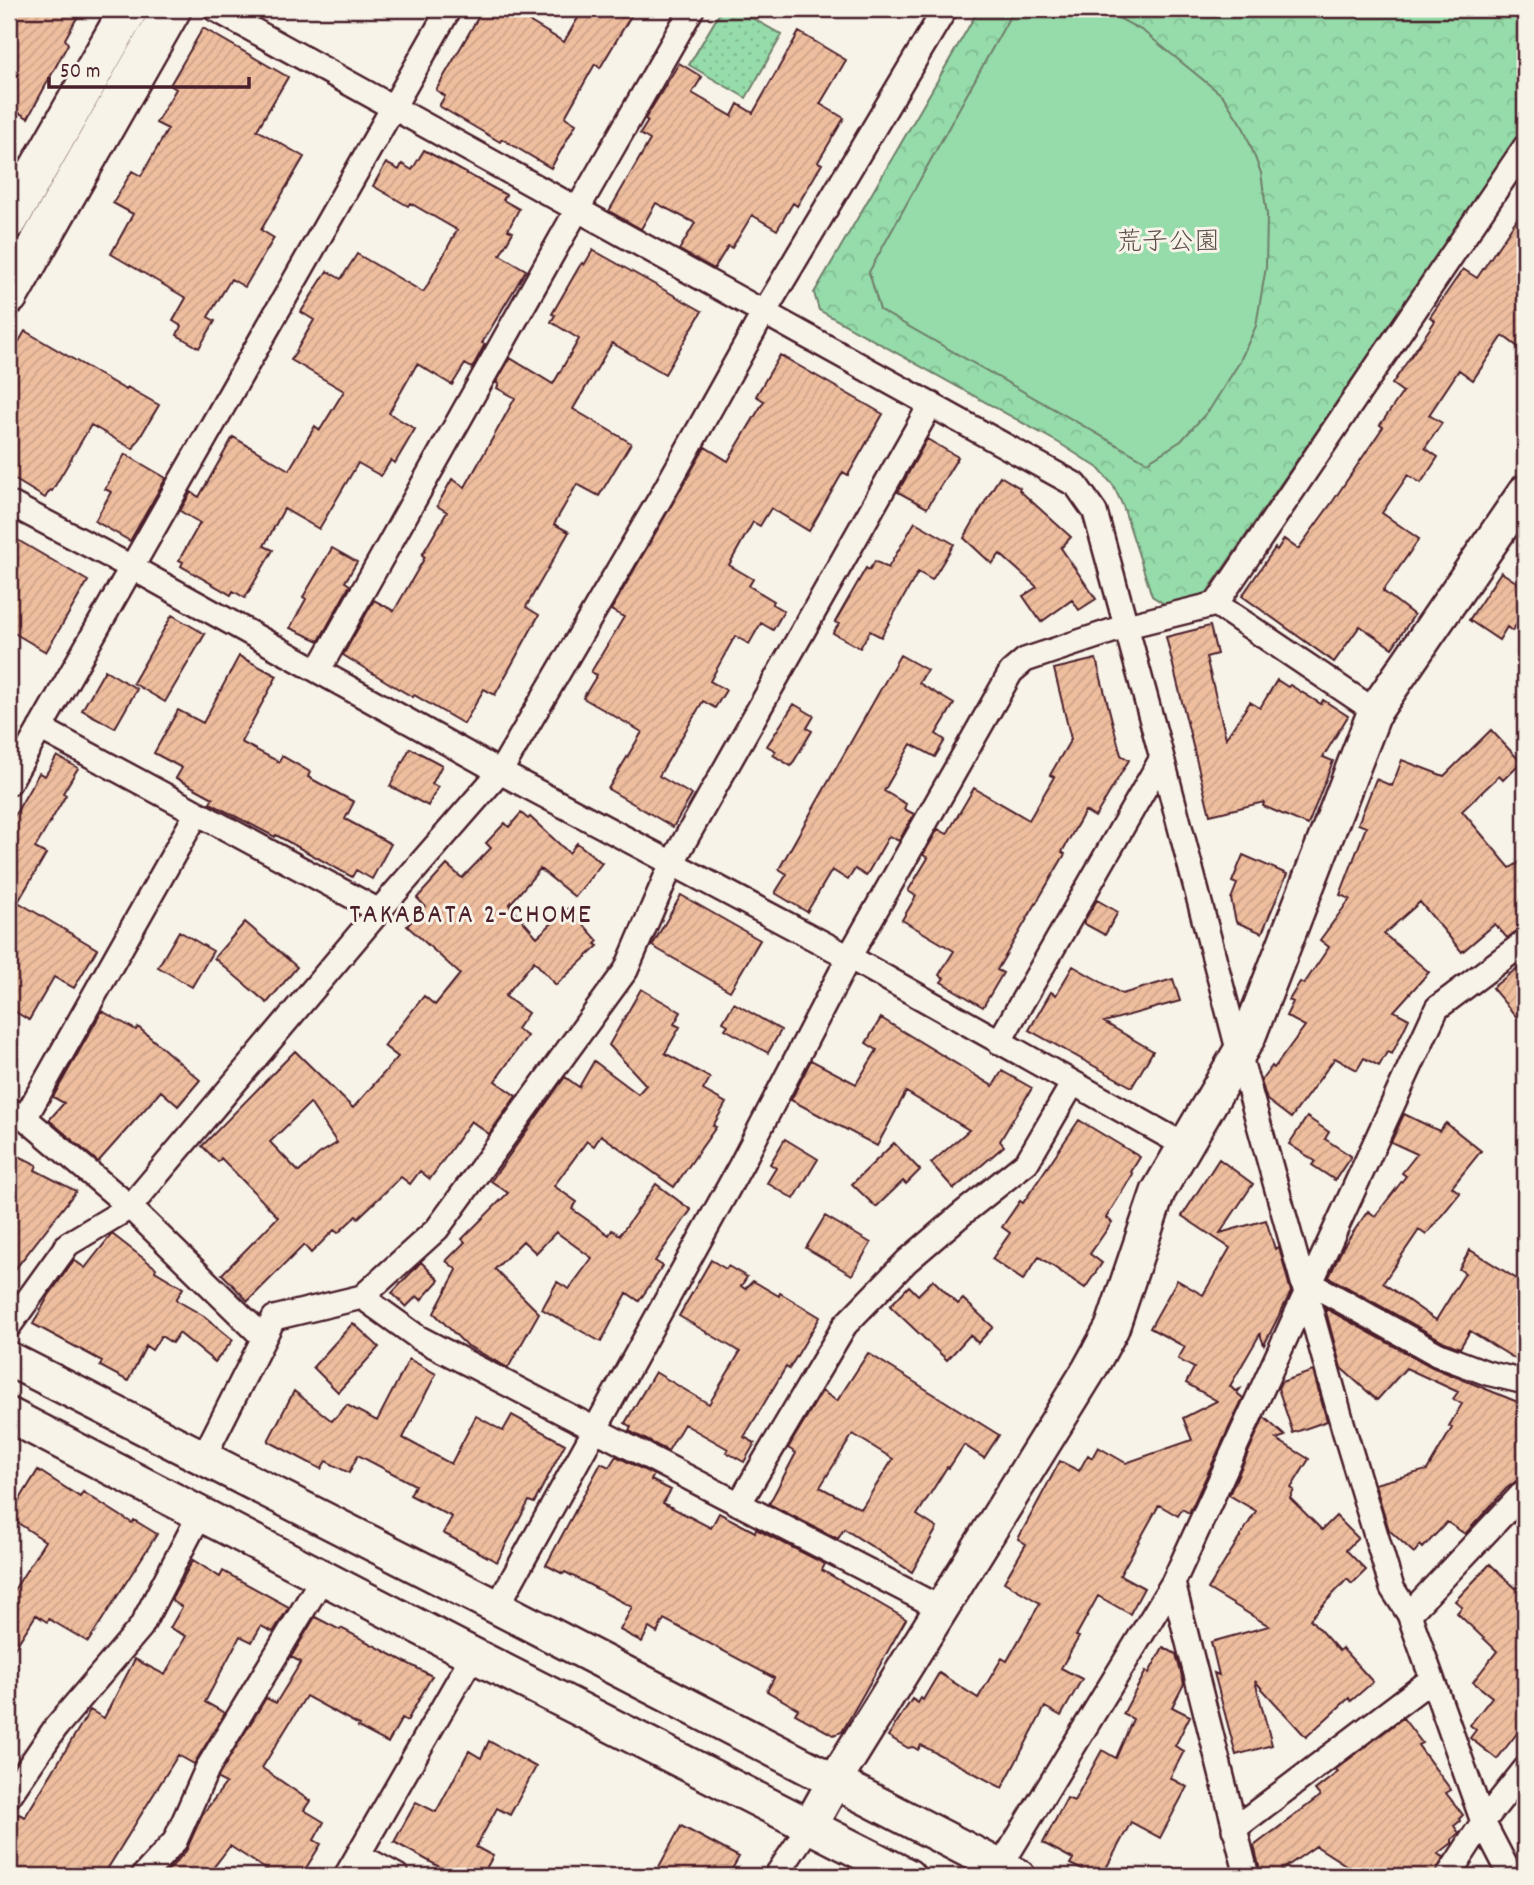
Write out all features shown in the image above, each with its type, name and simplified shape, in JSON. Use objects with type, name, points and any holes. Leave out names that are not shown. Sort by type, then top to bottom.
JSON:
[{"type":"main road","points":[[9,220],[129,9]]},
{"type":"main road","points":[[9,296],[172,9]]},
{"type":"street","points":[[215,9],[1076,485],[1095,512],[1239,1053],[1307,1288],[1345,1433],[1392,1588],[1409,1614],[1483,1822],[1511,1876]]},
{"type":"street","points":[[9,783],[449,9]]},
{"type":"street","points":[[318,671],[692,9]]},
{"type":"street","points":[[9,1326],[68,1244],[130,1207],[379,911],[500,772],[661,496],[763,314],[945,9]]},
{"type":"street","points":[[497,1607],[741,1165],[849,957],[1011,672],[1025,660],[1127,626],[1216,604],[1525,147]]},
{"type":"street","points":[[203,1458],[274,1318],[362,1297],[436,1229],[626,970],[672,863],[931,404]]},
{"type":"street","points":[[9,503],[500,772],[849,957],[1184,1145]]},
{"type":"street","points":[[776,1876],[809,1827],[834,1782],[1089,1370],[1112,1328],[1158,1192],[1248,1038],[1376,711],[1522,504]]},
{"type":"street","points":[[1216,604],[1376,711]]},
{"type":"street","points":[[40,728],[379,911]]},
{"type":"street","points":[[999,1042],[1162,758]]},
{"type":"street","points":[[197,813],[17,1114],[130,1207],[264,1338]]},
{"type":"street","points":[[9,1359],[497,1607],[1004,1873],[1173,1583],[1437,1008],[1525,943]]},
{"type":"street","points":[[739,1504],[845,1325],[913,1255],[1027,1162],[1073,1083]]},
{"type":"street","points":[[1307,1288],[1439,1354],[1488,1373],[1525,1382]]},
{"type":"street","points":[[362,1297],[419,1338],[942,1609]]},
{"type":"street","points":[[9,1415],[908,1876]]},
{"type":"street","points":[[1409,1614],[1525,1490]]},
{"type":"street","points":[[9,1796],[56,1727],[141,1627],[200,1514]]},
{"type":"street","points":[[143,1876],[175,1841],[207,1769],[323,1577]]},
{"type":"street","points":[[1173,1583],[1247,1876]]},
{"type":"street","points":[[346,1876],[473,1655]]},
{"type":"street","points":[[1234,1829],[1432,1679]]},
{"type":"street","points":[[1448,1876],[1483,1822],[1525,1769]]},
{"type":"street","points":[[358,1856],[397,1876]]},
{"type":"green space","points":[[722,9],[736,9],[782,35],[746,98],[689,65]]},
{"type":"green space","name":"荒子公園","points":[[979,9],[1525,9],[1525,126],[1205,595],[1169,607],[1152,596],[1123,506],[1113,485],[1098,468],[1059,443],[819,310],[814,293]]},
{"type":"green space","points":[[1014,9],[1102,9],[1143,31],[1223,96],[1244,129],[1261,173],[1267,215],[1266,267],[1256,326],[1239,363],[1210,409],[1181,441],[1147,462],[880,310],[869,272]]},
{"type":"building","points":[[9,9],[82,9],[65,39],[68,44],[28,118],[9,107]]},
{"type":"building","points":[[483,9],[534,9],[527,20],[564,42],[583,9],[635,9],[600,68],[595,64],[565,117],[576,124],[551,168],[439,106],[445,96],[436,90]]},
{"type":"building","points":[[203,28],[288,77],[257,130],[304,157],[261,230],[274,238],[245,287],[231,279],[208,317],[215,321],[199,348],[177,335],[181,326],[173,321],[186,298],[111,254],[133,214],[113,203],[132,171],[141,176],[168,129],[156,123],[176,89],[170,85]]},
{"type":"building","points":[[799,32],[846,60],[820,104],[844,118],[818,162],[822,164],[797,206],[793,203],[777,230],[752,215],[732,248],[728,246],[714,269],[679,250],[695,223],[656,203],[641,229],[609,211],[650,140],[640,134],[648,121],[645,119],[679,63],[702,77],[692,93],[732,116],[738,104],[753,113]]},
{"type":"building","points":[[424,150],[506,195],[503,200],[519,209],[508,230],[513,232],[500,255],[526,270],[482,343],[485,344],[472,368],[465,364],[452,385],[417,364],[389,413],[415,429],[395,463],[391,460],[381,476],[358,463],[319,529],[284,509],[264,546],[273,550],[245,598],[233,591],[231,595],[181,566],[183,562],[179,560],[200,523],[180,511],[191,492],[199,497],[233,437],[289,470],[315,426],[320,430],[344,391],[291,360],[314,320],[301,312],[327,271],[341,279],[357,254],[423,292],[426,288],[457,230],[410,203],[408,206],[373,186],[386,163],[399,170],[402,164],[412,170]]},
{"type":"building","points":[[1525,207],[1525,352],[1503,336],[1473,380],[1459,370],[1429,415],[1442,423],[1425,448],[1438,457],[1421,483],[1408,475],[1382,513],[1419,539],[1383,591],[1414,615],[1392,648],[1360,626],[1334,662],[1242,596],[1275,548],[1277,550],[1284,539],[1298,549],[1333,501],[1403,392],[1392,384],[1435,321],[1430,317],[1463,269],[1477,278]]},
{"type":"building","points":[[593,250],[702,311],[665,374],[612,343],[573,409],[631,443],[599,496],[577,484],[554,524],[569,532],[526,607],[539,615],[495,695],[484,689],[464,724],[343,655],[374,600],[394,611],[447,512],[437,506],[452,479],[465,487],[495,434],[515,398],[497,388],[499,384],[496,383],[510,358],[553,384],[579,339],[551,322],[555,315],[552,314],[579,267],[582,263],[584,265]]},
{"type":"building","points":[[25,331],[126,390],[127,387],[159,405],[133,449],[91,425],[52,491],[50,490],[45,498],[9,476],[9,359]]},
{"type":"building","points":[[780,355],[883,414],[848,475],[843,472],[809,531],[771,508],[760,526],[753,522],[729,565],[753,579],[749,586],[774,601],[772,604],[784,611],[773,630],[761,623],[749,644],[735,636],[710,681],[726,690],[715,708],[703,701],[659,776],[692,795],[673,827],[608,789],[642,732],[583,698],[597,675],[591,672],[624,617],[611,610],[705,447],[728,461],[764,401],[756,396]]},
{"type":"building","points":[[927,439],[958,457],[927,508],[898,492]]},
{"type":"building","points":[[125,454],[166,478],[130,541],[95,521],[111,492],[105,489]]},
{"type":"building","points":[[1000,476],[1020,488],[1019,490],[1071,537],[1061,548],[1096,599],[1079,610],[1072,600],[1041,622],[1023,596],[1037,587],[1000,554],[992,564],[964,538]]},
{"type":"building","points":[[915,522],[954,544],[932,580],[918,572],[881,637],[870,631],[860,648],[833,633],[839,624],[835,622],[866,568],[869,570],[875,561],[888,568]]},
{"type":"building","points":[[9,535],[88,581],[46,652],[9,630]]},
{"type":"building","points":[[332,548],[357,562],[345,582],[350,585],[319,641],[290,628],[306,599],[303,597]]},
{"type":"building","points":[[1501,572],[1525,588],[1525,612],[1512,631],[1507,627],[1499,640],[1469,620]]},
{"type":"building","points":[[172,615],[205,634],[165,702],[133,683]]},
{"type":"building","points":[[1210,626],[1217,654],[1206,657],[1226,738],[1250,702],[1260,708],[1277,680],[1321,704],[1323,700],[1348,716],[1323,757],[1333,761],[1308,825],[1263,806],[1264,802],[1210,815],[1166,637]]},
{"type":"building","points":[[900,655],[927,670],[919,683],[954,704],[936,734],[945,740],[935,757],[911,744],[884,791],[906,804],[904,809],[914,814],[899,841],[889,836],[866,876],[855,869],[848,880],[832,870],[807,912],[775,893],[787,874],[779,869]]},
{"type":"building","points":[[239,656],[277,676],[241,742],[279,762],[282,756],[310,772],[308,777],[354,802],[345,819],[391,844],[372,879],[356,870],[352,877],[276,835],[275,837],[210,803],[213,798],[176,778],[182,768],[154,753],[178,710],[203,723]]},
{"type":"building","points":[[1096,659],[1121,755],[1129,760],[1095,817],[1085,811],[1062,852],[1065,854],[997,970],[1003,973],[983,1007],[941,982],[944,978],[939,975],[954,951],[902,920],[916,896],[908,891],[928,858],[923,855],[938,829],[947,834],[974,788],[1029,820],[1054,777],[1050,775],[1071,739],[1054,669]]},
{"type":"building","points":[[105,670],[137,689],[115,728],[82,710]]},
{"type":"building","points":[[794,704],[814,716],[807,728],[812,731],[791,766],[773,755],[776,751],[767,746]]},
{"type":"building","points":[[1491,730],[1521,762],[1503,780],[1499,776],[1462,811],[1510,868],[1525,859],[1525,925],[1507,938],[1495,924],[1462,952],[1420,902],[1384,934],[1429,972],[1394,1011],[1409,1019],[1392,1054],[1387,1052],[1379,1066],[1364,1058],[1357,1070],[1335,1058],[1291,1118],[1267,1100],[1261,1081],[1305,1026],[1286,1016],[1293,1002],[1289,1000],[1300,982],[1304,984],[1329,947],[1320,940],[1350,899],[1340,895],[1366,827],[1358,824],[1376,779],[1392,786],[1402,760],[1444,776]]},
{"type":"building","points":[[410,748],[442,765],[432,784],[438,787],[428,806],[390,786]]},
{"type":"building","points":[[57,756],[78,768],[63,793],[66,795],[35,848],[46,854],[18,902],[97,949],[74,988],[54,977],[29,1020],[9,1008],[9,825],[39,773],[45,776]]},
{"type":"building","points":[[521,813],[528,819],[530,817],[569,853],[577,843],[602,863],[575,897],[540,869],[509,905],[537,937],[569,908],[598,941],[595,944],[598,946],[556,985],[534,961],[505,996],[528,1013],[517,1029],[527,1036],[495,1081],[516,1096],[489,1134],[471,1121],[430,1179],[420,1171],[410,1184],[401,1177],[358,1218],[356,1216],[338,1233],[334,1230],[311,1253],[304,1245],[248,1301],[222,1274],[278,1217],[221,1158],[218,1162],[202,1146],[295,1051],[353,1108],[398,1057],[384,1046],[424,996],[435,1005],[460,974],[407,926],[425,906],[417,898],[447,865],[462,878],[491,848],[486,843],[505,823],[509,827]],"holes":[[[310,1103],[337,1143],[319,1154],[299,1172],[270,1142]]]},
{"type":"building","points":[[1243,855],[1287,874],[1262,933],[1236,922],[1231,899],[1237,884],[1232,882]]},
{"type":"building","points":[[681,895],[760,940],[730,991],[652,946]]},
{"type":"building","points":[[1097,900],[1118,912],[1105,935],[1083,923]]},
{"type":"building","points":[[245,922],[297,967],[267,1003],[214,958]]},
{"type":"building","points":[[179,931],[213,951],[192,987],[158,967]]},
{"type":"building","points":[[1525,962],[1525,1027],[1492,988]]},
{"type":"building","points":[[1073,966],[1122,994],[1173,979],[1180,1001],[1104,1022],[1153,1051],[1132,1087],[1029,1030],[1051,992],[1056,995]]},
{"type":"building","points":[[641,989],[681,1012],[674,1024],[680,1027],[665,1053],[710,1078],[703,1090],[726,1103],[713,1126],[716,1127],[674,1187],[601,1135],[594,1146],[587,1141],[554,1186],[577,1202],[572,1209],[609,1235],[612,1230],[620,1235],[656,1184],[691,1210],[655,1261],[663,1266],[639,1301],[627,1293],[601,1342],[542,1309],[557,1282],[569,1289],[592,1258],[556,1232],[536,1253],[523,1241],[495,1269],[539,1313],[508,1368],[466,1345],[434,1313],[457,1270],[446,1261],[465,1242],[462,1239],[508,1193],[491,1181],[565,1077],[579,1087],[594,1061],[638,1094],[646,1085],[609,1045]]},
{"type":"building","points":[[734,1003],[781,1030],[768,1053],[725,1029],[728,1025],[723,1022]]},
{"type":"building","points":[[102,1011],[136,1030],[138,1027],[200,1080],[178,1106],[161,1091],[98,1162],[49,1120],[64,1103],[53,1097]]},
{"type":"building","points":[[881,1018],[993,1086],[1002,1071],[1032,1088],[1000,1141],[1004,1146],[954,1189],[931,1163],[969,1130],[906,1092],[877,1146],[791,1100],[811,1060],[856,1084],[877,1050],[866,1043]]},
{"type":"building","points":[[1404,1114],[1439,1131],[1446,1123],[1481,1151],[1452,1187],[1460,1193],[1426,1235],[1419,1230],[1383,1283],[1436,1320],[1465,1273],[1459,1269],[1470,1250],[1525,1284],[1525,1365],[1470,1331],[1460,1348],[1445,1342],[1329,1277],[1343,1247],[1368,1211],[1375,1216],[1406,1176],[1402,1173],[1417,1154],[1391,1142]]},
{"type":"building","points":[[1307,1117],[1329,1132],[1325,1139],[1351,1156],[1335,1180],[1312,1165],[1315,1161],[1289,1144]]},
{"type":"building","points":[[1079,1120],[1140,1157],[1131,1172],[1133,1174],[1106,1218],[1112,1222],[1090,1254],[1102,1263],[1085,1288],[1039,1257],[1023,1280],[992,1259],[1010,1233],[1002,1227],[1020,1201],[1023,1203]]},
{"type":"building","points":[[785,1139],[818,1159],[794,1199],[767,1183],[776,1168],[770,1164]]},
{"type":"building","points":[[894,1143],[920,1170],[906,1184],[903,1181],[876,1207],[852,1184]]},
{"type":"building","points":[[9,1151],[37,1165],[35,1170],[76,1191],[9,1277]]},
{"type":"building","points":[[1219,1159],[1253,1184],[1220,1233],[1266,1220],[1275,1249],[1279,1247],[1291,1292],[1264,1345],[1260,1334],[1230,1386],[1235,1391],[1240,1389],[1237,1393],[1243,1398],[1189,1513],[1182,1509],[1178,1516],[1159,1505],[1120,1575],[1144,1588],[1130,1614],[1098,1596],[1061,1668],[1082,1679],[1061,1716],[1045,1707],[1002,1788],[921,1745],[918,1750],[908,1748],[888,1736],[912,1699],[918,1703],[921,1698],[923,1700],[939,1673],[978,1698],[1002,1658],[1007,1661],[1040,1603],[1004,1582],[1026,1544],[1018,1539],[1060,1461],[1079,1471],[1088,1455],[1092,1458],[1098,1447],[1126,1463],[1192,1440],[1183,1418],[1217,1401],[1186,1383],[1194,1368],[1178,1359],[1185,1347],[1150,1328],[1177,1280],[1203,1295],[1230,1248],[1182,1216]]},
{"type":"building","points":[[825,1216],[871,1243],[852,1275],[806,1248]]},
{"type":"building","points":[[112,1234],[156,1268],[155,1271],[183,1288],[176,1300],[204,1316],[233,1340],[215,1362],[179,1333],[172,1343],[161,1336],[152,1350],[146,1346],[128,1381],[100,1366],[102,1361],[33,1324],[49,1295],[74,1260],[85,1268]]},
{"type":"building","points":[[711,1260],[747,1277],[741,1286],[745,1289],[753,1281],[779,1296],[780,1293],[820,1317],[744,1437],[755,1443],[744,1462],[726,1452],[728,1449],[684,1424],[668,1451],[629,1431],[631,1427],[625,1423],[655,1372],[709,1404],[740,1352],[679,1316]]},
{"type":"building","points":[[421,1262],[439,1280],[421,1300],[417,1296],[406,1307],[392,1293]]},
{"type":"building","points":[[933,1280],[958,1304],[963,1299],[993,1327],[978,1343],[970,1335],[947,1360],[890,1306],[909,1286],[918,1295]]},
{"type":"building","points":[[1325,1308],[1432,1367],[1525,1405],[1525,1474],[1506,1489],[1465,1534],[1447,1522],[1423,1548],[1420,1545],[1414,1553],[1389,1530],[1375,1484],[1427,1470],[1452,1428],[1449,1426],[1462,1404],[1453,1399],[1458,1392],[1406,1368],[1377,1400],[1341,1368]]},
{"type":"building","points":[[353,1323],[379,1347],[338,1392],[313,1367]]},
{"type":"building","points":[[868,1353],[999,1435],[984,1458],[964,1445],[949,1468],[947,1467],[917,1515],[937,1528],[912,1572],[844,1529],[838,1539],[769,1504],[796,1453],[788,1448],[822,1391],[837,1401]],"holes":[[[853,1434],[893,1459],[861,1509],[820,1487]]]},
{"type":"building","points":[[409,1359],[436,1374],[403,1438],[451,1464],[476,1416],[503,1431],[512,1415],[565,1444],[534,1503],[529,1501],[497,1562],[443,1533],[452,1517],[410,1495],[415,1485],[358,1455],[349,1473],[326,1461],[321,1469],[268,1441],[294,1391],[332,1421],[347,1405],[377,1421]]},
{"type":"building","points":[[1313,1371],[1327,1421],[1293,1433],[1278,1388],[1281,1382]]},
{"type":"building","points":[[1264,1417],[1285,1436],[1276,1439],[1309,1459],[1291,1488],[1294,1490],[1290,1498],[1322,1530],[1336,1516],[1358,1538],[1346,1550],[1366,1570],[1352,1584],[1347,1579],[1310,1619],[1339,1651],[1342,1648],[1373,1682],[1351,1701],[1349,1698],[1306,1737],[1255,1681],[1272,1745],[1236,1755],[1214,1673],[1219,1675],[1211,1642],[1269,1626],[1208,1589],[1256,1511],[1229,1495]]},
{"type":"building","points":[[616,1456],[654,1475],[651,1480],[671,1490],[663,1503],[711,1528],[719,1513],[755,1532],[756,1529],[825,1564],[822,1570],[906,1619],[842,1732],[833,1735],[795,1714],[798,1709],[767,1691],[774,1678],[664,1619],[657,1633],[649,1628],[642,1642],[620,1630],[632,1607],[546,1565],[601,1463],[609,1467]]},
{"type":"building","points":[[38,1470],[80,1497],[83,1492],[132,1523],[134,1520],[157,1534],[88,1642],[49,1619],[47,1622],[36,1615],[9,1657],[9,1598],[45,1541],[9,1517]]},
{"type":"building","points":[[193,1560],[220,1577],[223,1571],[289,1607],[273,1632],[261,1626],[252,1642],[240,1636],[205,1702],[225,1713],[194,1764],[178,1755],[103,1876],[9,1876],[9,1829],[19,1814],[25,1817],[90,1710],[104,1718],[135,1659],[165,1675],[186,1636],[170,1628],[182,1607],[171,1600]]},
{"type":"building","points":[[1490,1564],[1525,1597],[1525,1723],[1497,1759],[1470,1738],[1476,1730],[1470,1725],[1492,1697],[1473,1682],[1497,1651],[1457,1613],[1462,1607],[1455,1601]]},
{"type":"building","points":[[315,1617],[432,1676],[407,1721],[402,1718],[388,1743],[306,1696],[262,1768],[310,1801],[304,1810],[324,1822],[314,1840],[321,1844],[301,1876],[276,1876],[230,1846],[207,1876],[163,1876],[186,1851],[202,1815],[226,1783],[218,1779],[219,1775],[266,1698],[276,1703],[301,1662],[291,1657]]},
{"type":"building","points":[[1163,1647],[1176,1654],[1184,1684],[1172,1707],[1190,1716],[1175,1746],[1184,1751],[1170,1778],[1187,1787],[1160,1838],[1131,1822],[1102,1876],[1094,1876],[1070,1864],[1073,1859],[1043,1843],[1067,1798],[1074,1801],[1102,1750],[1116,1758],[1133,1719],[1123,1714],[1146,1671],[1149,1673]]},
{"type":"building","points":[[1403,1718],[1422,1743],[1418,1745],[1451,1790],[1446,1793],[1463,1815],[1454,1826],[1459,1833],[1452,1839],[1452,1843],[1438,1854],[1444,1857],[1434,1876],[1363,1876],[1316,1846],[1273,1876],[1267,1876],[1259,1866],[1254,1846],[1320,1796],[1315,1790],[1338,1772],[1336,1769]]},
{"type":"building","points":[[489,1741],[536,1767],[510,1815],[497,1808],[476,1847],[493,1856],[482,1876],[456,1876],[394,1842],[416,1802],[436,1812],[469,1751],[481,1758]]},
{"type":"building","points":[[681,1826],[739,1857],[728,1876],[654,1876]]},
{"type":"district","name":"TAKABATA 2-CHOME","points":[[471,912]]}]
